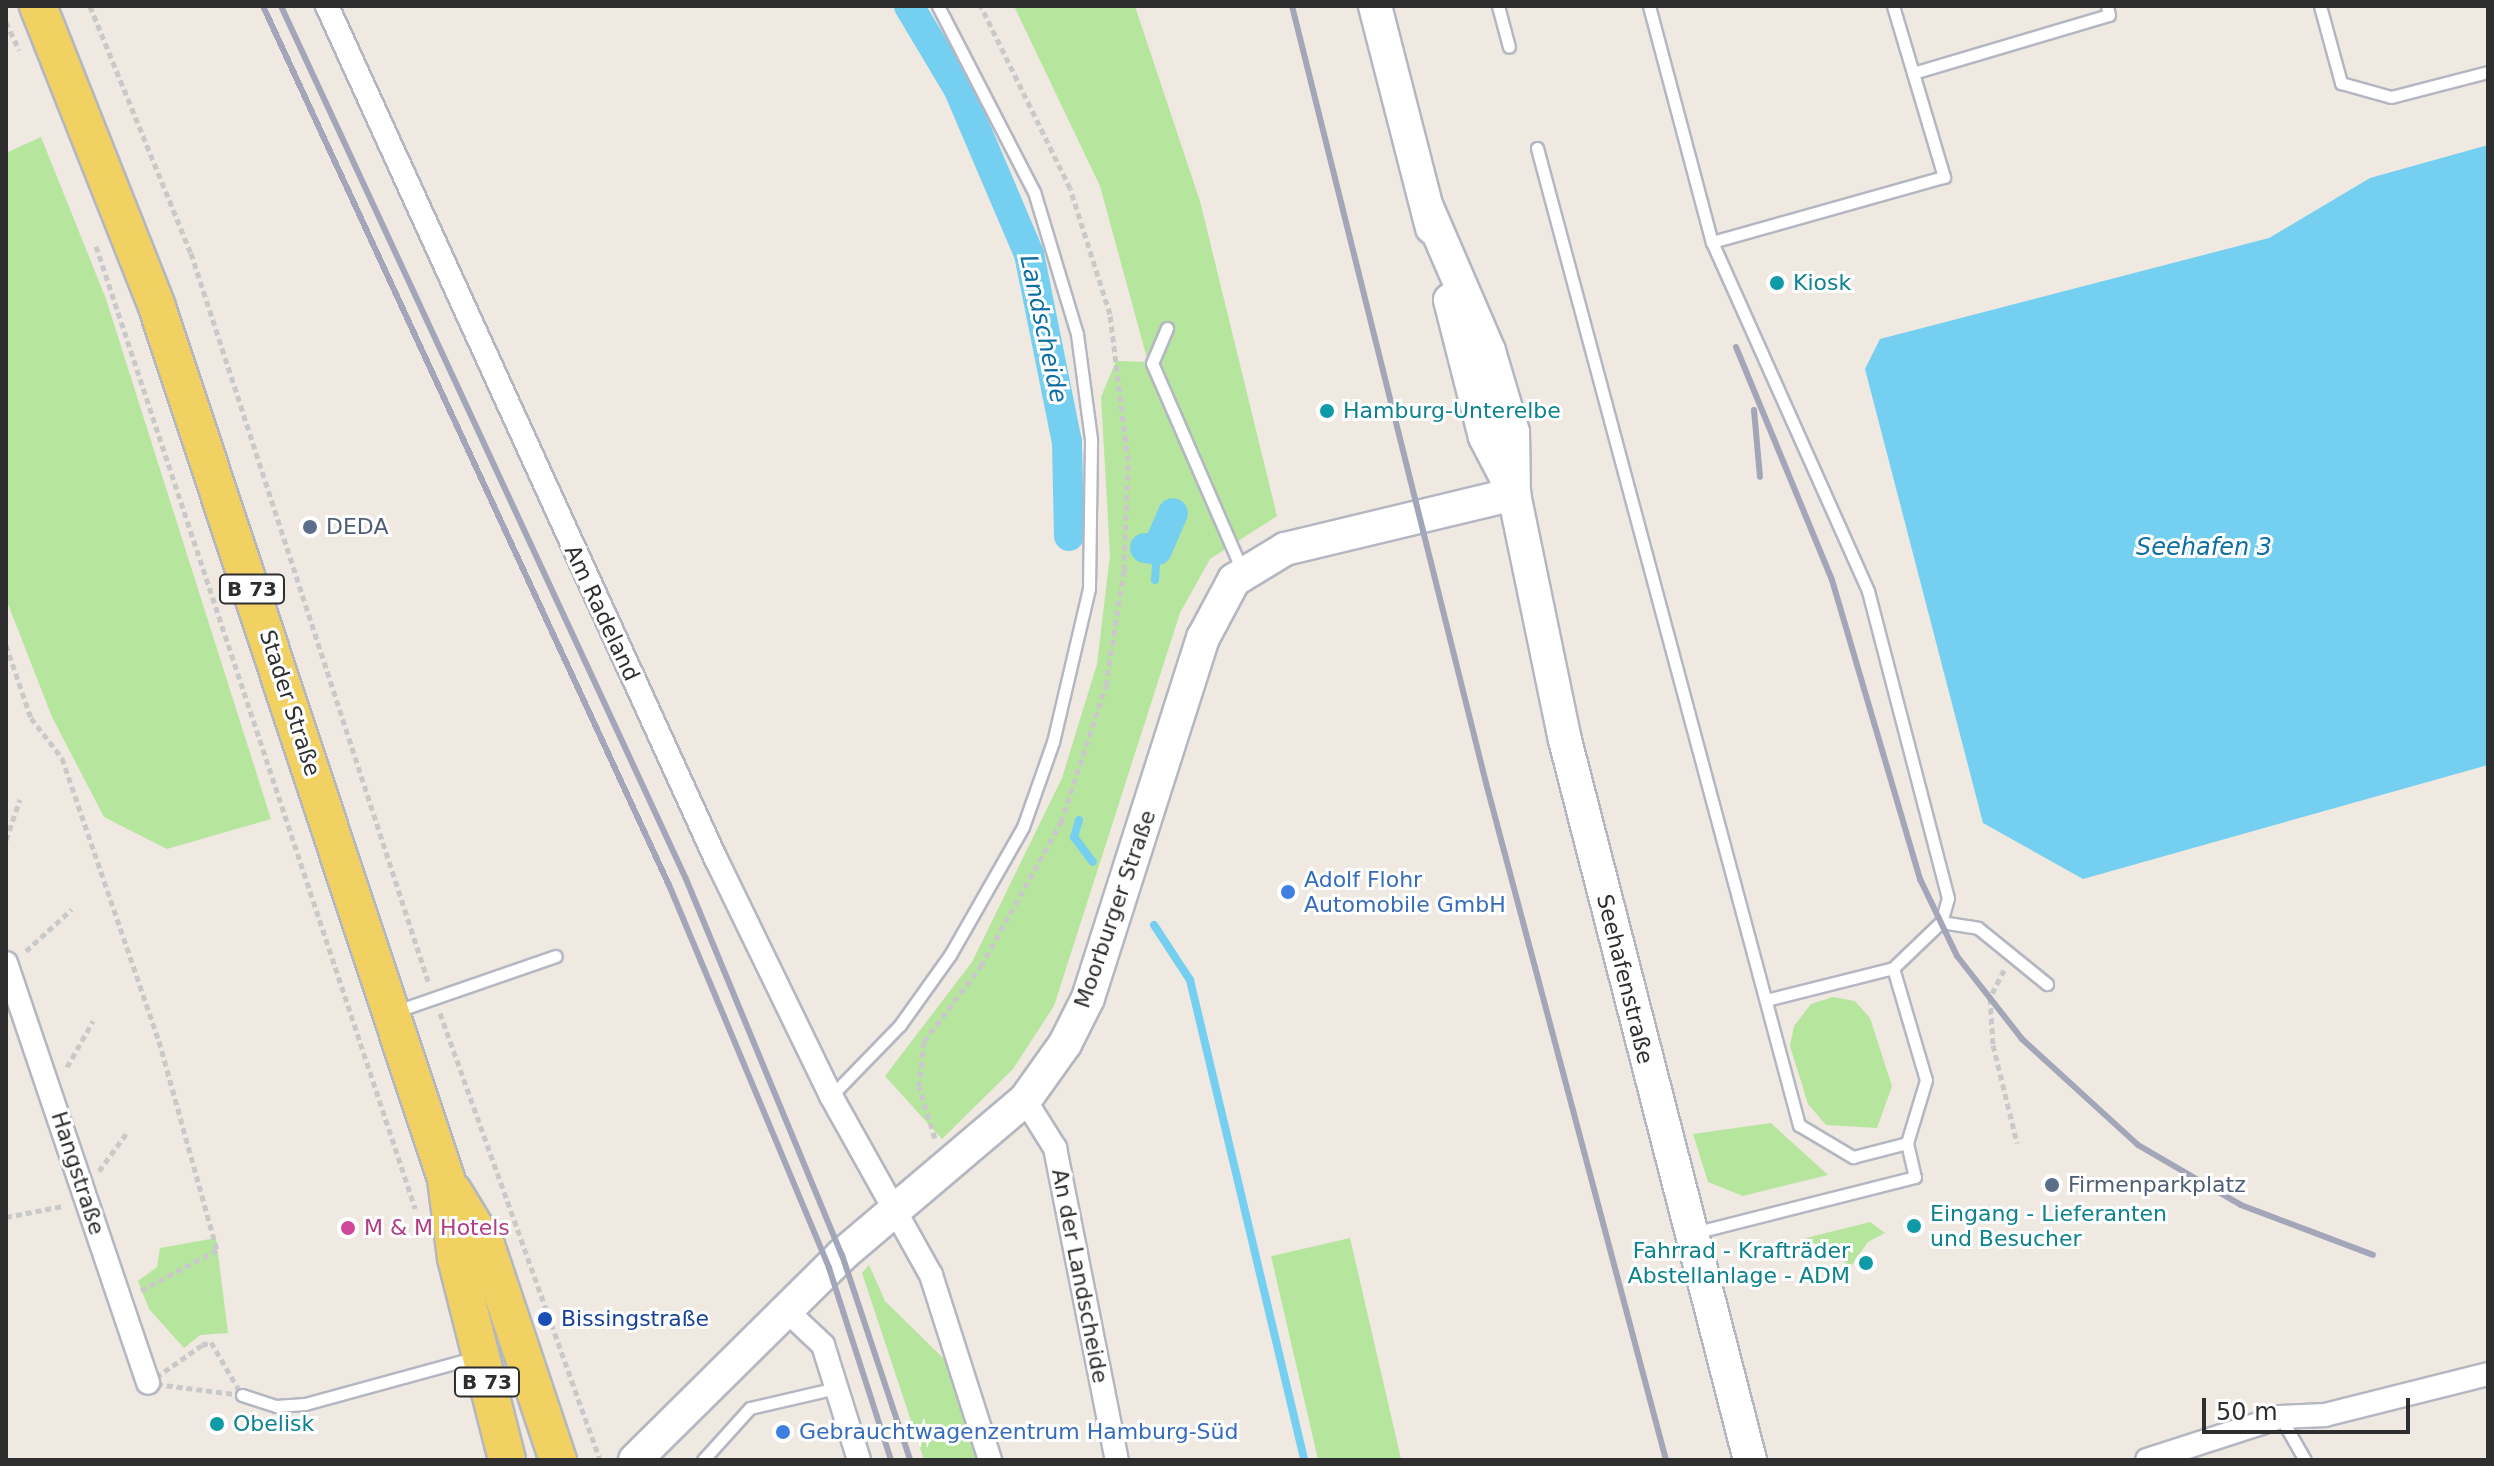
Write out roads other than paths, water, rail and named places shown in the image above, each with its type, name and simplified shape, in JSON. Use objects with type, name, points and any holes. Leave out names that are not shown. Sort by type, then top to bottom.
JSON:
[{"type":"main road","name":"Stader Straße","points":[[38,6],[157,307],[446,1179],[456,1258],[507,1460]]},
{"type":"main road","points":[[1242,571],[1285,549],[1514,494],[1485,437],[1375,6]]},
{"type":"main road","name":"Seehafenstraße","points":[[1514,494],[1565,740],[1750,1460]]},
{"type":"main road","name":"Moorburger Straße","points":[[635,1460],[787,1311],[896,1210],[1025,1100],[1088,998],[1209,624],[1242,571]]},
{"type":"main road","name":"Stader Straße","points":[[446,1179],[486,1245],[558,1460]]},
{"type":"street","name":"Am Radeland","points":[[327,6],[831,1096],[931,1275],[990,1460]]},
{"type":"street","name":"Hangstraße","points":[[13,959],[47,1077],[148,1383]]},
{"type":"street","name":"An der Landscheide","points":[[1025,1100],[1055,1148],[1117,1460]]},
{"type":"street","points":[[787,1311],[823,1345],[859,1460]]},
{"type":"street","points":[[2147,1460],[2280,1417],[2325,1415],[2488,1374]]},
{"type":"lane","points":[[831,1096],[900,1025],[991,888],[1053,742],[1089,588],[1091,439],[1077,334],[1034,192],[938,6]]},
{"type":"lane","points":[[1498,6],[1509,47]]},
{"type":"lane","points":[[1649,6],[1712,242],[1868,591],[1945,886],[1941,922],[1893,968],[1766,1000]]},
{"type":"lane","points":[[1712,242],[1944,177],[1893,6]]},
{"type":"lane","points":[[1913,73],[2109,15],[2107,6]]},
{"type":"lane","points":[[2320,6],[2341,83],[2391,97],[2488,72]]},
{"type":"lane","points":[[1537,148],[1799,1125],[1853,1157],[1907,1143]]},
{"type":"lane","points":[[1167,328],[1152,363],[1242,571]]},
{"type":"lane","points":[[1941,922],[1978,928],[2047,984]]},
{"type":"lane","points":[[392,1012],[556,956]]},
{"type":"lane","points":[[1691,1233],[1915,1177],[1907,1143],[1926,1080],[1893,968]]},
{"type":"lane","points":[[242,1395],[276,1406],[305,1404],[481,1356]]},
{"type":"lane","points":[[703,1460],[750,1408],[836,1388]]},
{"type":"lane","points":[[2280,1417],[2305,1460]]},
{"type":"water","name":"Seehafen 3","points":[[2488,145],[2488,765],[2083,879],[1983,823],[1865,369],[1880,339],[2269,238],[2370,178]]},
{"type":"waterway","name":"Landscheide","points":[[909,6],[959,90],[1029,254],[1067,442],[1069,536]]},
{"type":"waterway","name":"Landscheide","points":[[1145,548],[1157,550],[1173,513]]},
{"type":"waterway","points":[[1155,580],[1157,550]]},
{"type":"waterway","points":[[1079,820],[1074,837],[1093,862]]},
{"type":"waterway","points":[[1154,925],[1190,980],[1304,1460]]},
{"type":"railway","points":[[263,6],[669,885],[829,1268],[891,1460]]},
{"type":"railway","points":[[281,6],[686,879],[842,1255],[910,1460]]},
{"type":"railway","points":[[1292,6],[1486,783],[1666,1460]]},
{"type":"railway","points":[[1736,347],[1832,580],[1920,879],[1957,956],[2022,1039],[2138,1145],[2241,1205],[2373,1255]]},
{"type":"railway","points":[[1754,410],[1760,477]]},
{"type":"place","name":"Kiosk","points":[[1777,283]]},
{"type":"place","name":"Hamburg-Unterelbe","points":[[1327,411]]},
{"type":"place","name":"DEDA","points":[[310,527]]},
{"type":"place","name":"Adolf Flohr Automobile GmbH","points":[[1288,892]]},
{"type":"place","name":"Firmenparkplatz","points":[[2052,1185]]},
{"type":"place","name":"Eingang - Lieferanten und Besucher","points":[[1914,1226]]},
{"type":"place","name":"M & M Hotels","points":[[348,1228]]},
{"type":"place","name":"Fahrrad - Krafträder Abstellanlage - ADM","points":[[1866,1263]]},
{"type":"place","name":"Bissingstraße","points":[[545,1319]]},
{"type":"place","name":"Obelisk","points":[[217,1424]]},
{"type":"place","name":"Gebrauchtwagenzentrum Hamburg-Süd","points":[[783,1432]]}]
